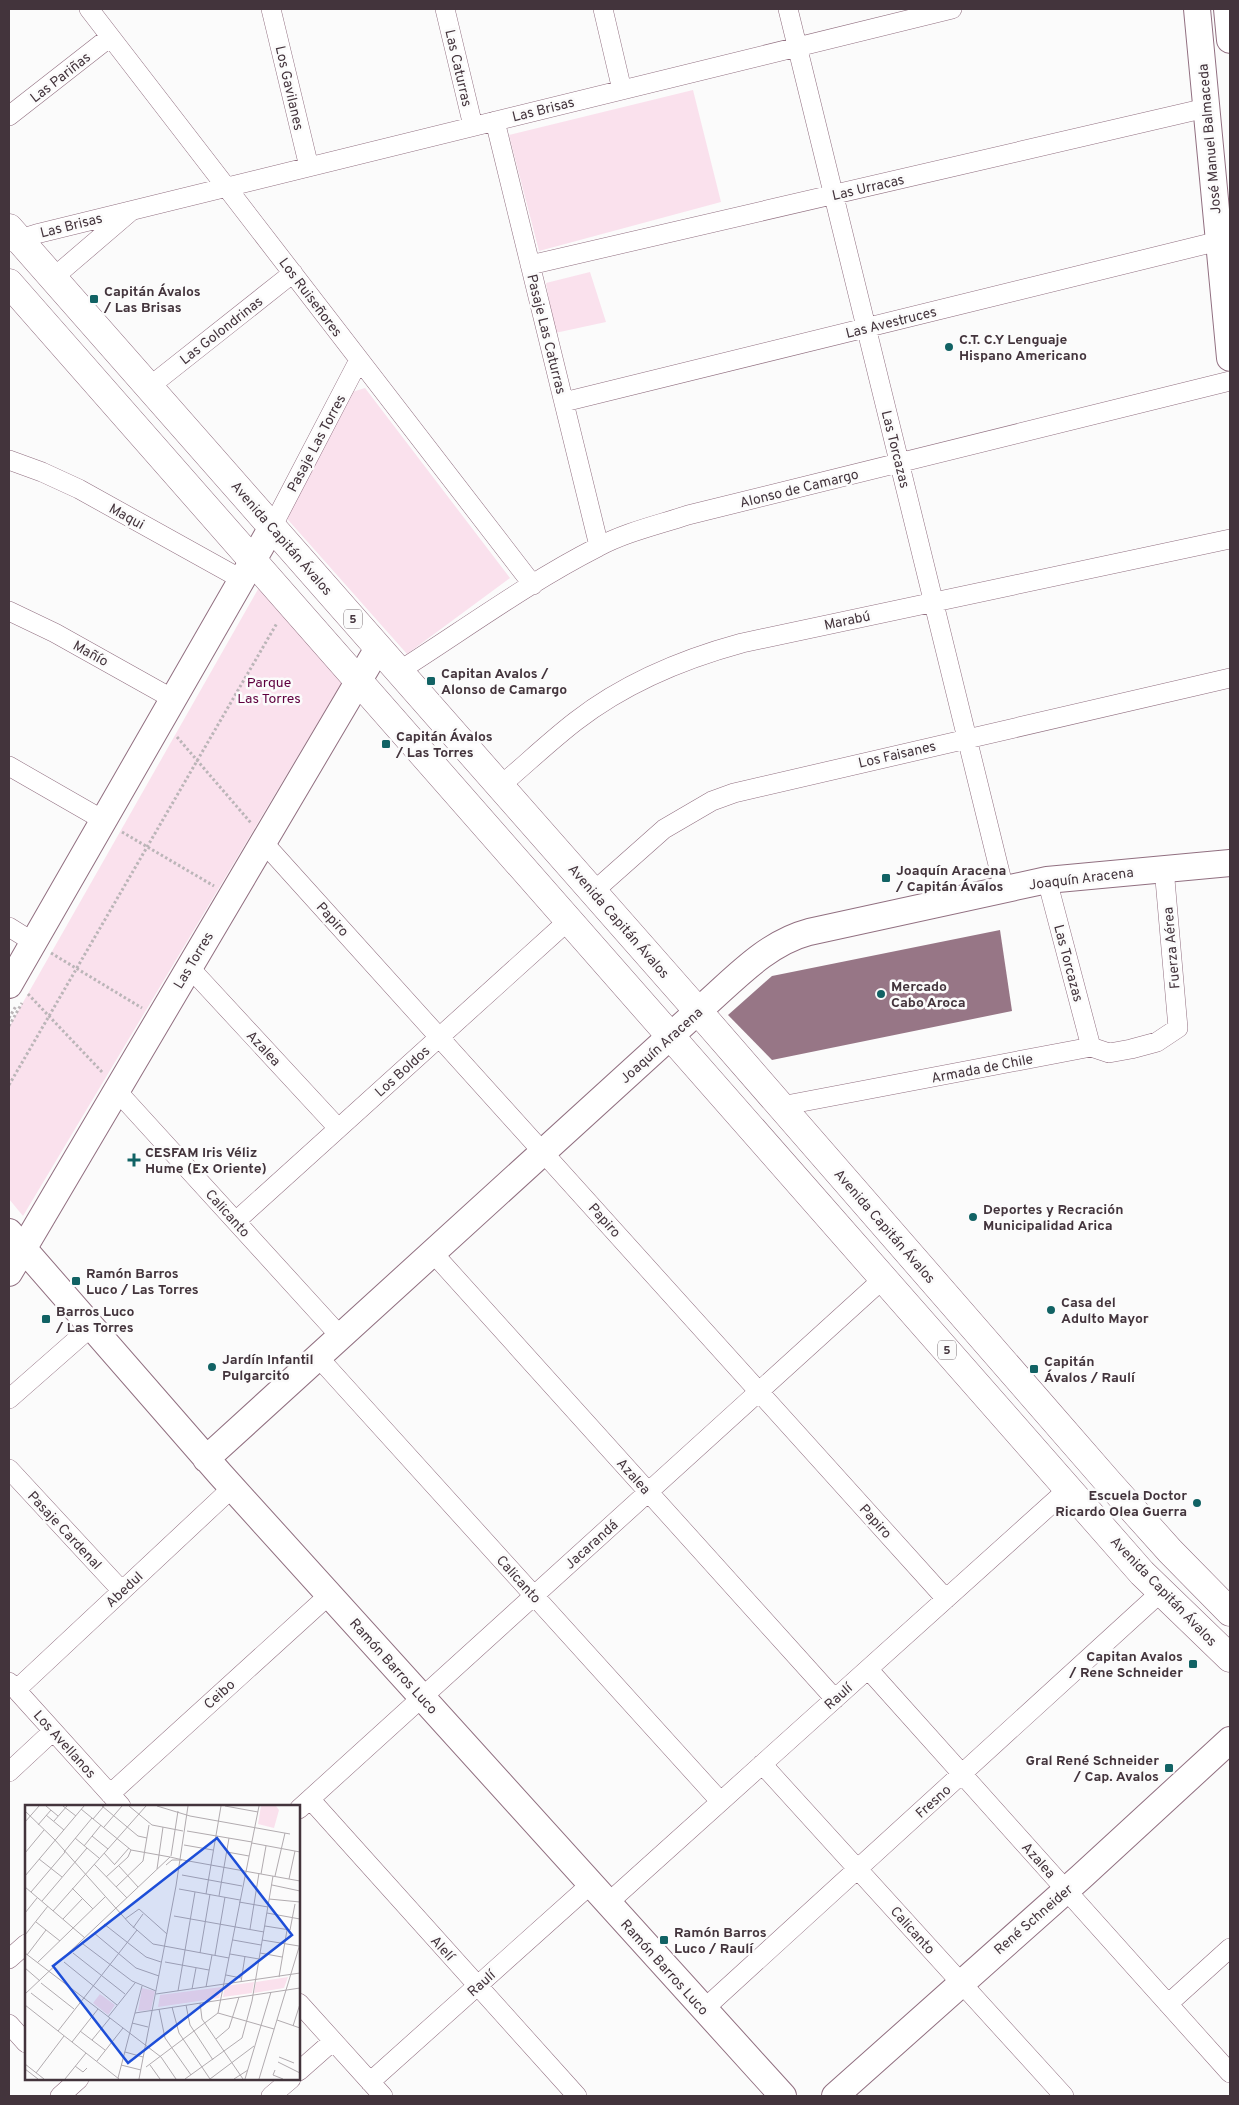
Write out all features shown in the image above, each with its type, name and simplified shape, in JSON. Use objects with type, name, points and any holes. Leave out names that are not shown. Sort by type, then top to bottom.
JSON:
[{"type":"highway","name":"Avenida Capitán Ávalos","points":[[12,236],[53,278],[698,1011],[1108,1483],[1170,1551],[1230,1612]]},
{"type":"highway","name":"Avenida Capitán Ávalos","points":[[9,283],[247,570],[358,681],[1068,1489],[1161,1592],[1230,1658]]},
{"type":"street","name":"Los Ruiseñores","points":[[88,9],[533,585]]},
{"type":"street","name":"Los Gavilanes","points":[[271,9],[309,167]]},
{"type":"street","name":"Las Caturras","points":[[445,9],[473,126]]},
{"type":"street","points":[[603,9],[622,90]]},
{"type":"street","name":"Las Torcazas","points":[[788,9],[1004,889]]},
{"type":"street","name":"Las Brisas","points":[[12,236],[133,210],[952,9]]},
{"type":"street","name":"José Manuel Balmaceda","points":[[1197,9],[1230,358]]},
{"type":"street","points":[[1227,9],[1230,40]]},
{"type":"street","name":"Las Pariñas","points":[[9,116],[110,37]]},
{"type":"street","name":"Las Urracas","points":[[530,265],[1206,108]]},
{"type":"street","name":"Pasaje Las Caturras","points":[[495,121],[599,546]]},
{"type":"street","name":"Las Brisas","points":[[53,278],[133,210]]},
{"type":"street","name":"Las Avestruces","points":[[564,402],[1219,241]]},
{"type":"street","name":"Las Golondrinas","points":[[149,387],[293,273]]},
{"type":"street","name":"Pasaje Las Torres","points":[[272,527],[359,360]]},
{"type":"street","name":"Alonso de Camargo","points":[[399,671],[533,585],[599,546],[631,533],[688,515],[1230,381]]},
{"type":"street","name":"Maqui","points":[[9,460],[42,472],[247,570]]},
{"type":"street","points":[[18,989],[112,826],[173,698],[272,527]]},
{"type":"street","name":"Marabú","points":[[500,786],[576,720],[633,685],[676,663],[742,643],[1230,539]]},
{"type":"street","name":"Mañío","points":[[9,611],[55,633],[173,698]]},
{"type":"street","name":"Las Torres","points":[[9,1273],[16,1240],[111,1082],[189,967],[258,834],[378,648]]},
{"type":"street","name":"Los Faisanes","points":[[593,892],[664,829],[712,801],[734,793],[1230,678]]},
{"type":"street","points":[[9,766],[112,826]]},
{"type":"street","name":"Papiro","points":[[258,834],[946,1599]]},
{"type":"street","name":"Joaquín Aracena","points":[[206,1459],[698,1011],[772,948],[796,935],[1047,880],[1230,863]]},
{"type":"street","name":"Fuerza Aérea","points":[[1164,868],[1178,1028]]},
{"type":"street","name":"Las Torcazas","points":[[1047,880],[1091,1047]]},
{"type":"street","name":"Los Boldos","points":[[236,1221],[569,920]]},
{"type":"street","points":[[9,927],[42,947]]},
{"type":"street","name":"Azalea","points":[[189,967],[338,1128]]},
{"type":"street","name":"Armada de Chile","points":[[780,1106],[1091,1047],[1109,1053],[1131,1049],[1157,1042],[1178,1028]]},
{"type":"street","name":"Calicanto","points":[[111,1082],[341,1337]]},
{"type":"street","name":"Ramón Barros Luco","points":[[16,1240],[206,1459],[783,2096]]},
{"type":"street","name":"Azalea","points":[[433,1253],[835,1698]]},
{"type":"street","name":"Jacarandá","points":[[304,1804],[884,1278]]},
{"type":"street","points":[[9,1400],[91,1327]]},
{"type":"street","name":"Calicanto","points":[[318,1357],[720,1801]]},
{"type":"street","name":"Pasaje Cardenal","points":[[9,1469],[122,1591]]},
{"type":"street","name":"Abedul","points":[[12,1686],[122,1591],[232,1488]]},
{"type":"street","name":"Raulí","points":[[377,2089],[478,1986],[720,1801],[1068,1489]]},
{"type":"street","name":"Fresno","points":[[704,2009],[1161,1592]]},
{"type":"street","name":"Ceibo","points":[[115,1800],[329,1595]]},
{"type":"street","name":"Azalea","points":[[868,1669],[1230,2073]]},
{"type":"street","name":"Los Avellanos","points":[[12,1686],[115,1800]]},
{"type":"street","points":[[9,1772],[53,1731]]},
{"type":"street","name":"René Schneider","points":[[835,2096],[960,1983],[1066,1891],[1230,1740]]},
{"type":"street","name":"Calicanto","points":[[762,1764],[1064,2096]]},
{"type":"street","name":"Alelí","points":[[304,1804],[478,1986],[577,2096]]},
{"type":"street","points":[[9,1959],[25,1945]]},
{"type":"street","points":[[1168,2004],[1230,1948]]},
{"type":"street","points":[[300,2004],[377,2089]]},
{"type":"street","points":[[9,2024],[25,2042]]},
{"type":"street","points":[[300,2071],[333,2041]]},
{"type":"street","points":[[271,2096],[289,2080]]},
{"type":"path","points":[[275,616],[286,628]]},
{"type":"path","points":[[9,1085],[279,620]]},
{"type":"path","points":[[177,737],[258,834]]},
{"type":"path","points":[[112,826],[216,888]]},
{"type":"path","points":[[42,947],[144,1010]]},
{"type":"path","points":[[18,989],[49,1016],[111,1082]]},
{"type":"green space","points":[[693,90],[721,202],[539,251],[509,135]]},
{"type":"green space","points":[[590,272],[606,322],[555,333],[546,283]]},
{"type":"green space","points":[[365,388],[510,578],[407,654],[282,513],[352,392]]},
{"type":"green space","name":"Parque Las Torres","points":[[261,584],[345,677],[23,1216],[9,1199],[9,1027]]},
{"type":"building","name":"Mercado Cabo Aroca","points":[[1000,930],[1012,1011],[772,1060],[728,1015],[772,976]]},
{"type":"place","name":"Capitán Ávalos / Las Brisas","points":[[94,299]]},
{"type":"place","name":"C.T. C.Y Lenguaje Hispano Americano","points":[[949,347]]},
{"type":"place","name":"Capitan Avalos / Alonso de Camargo","points":[[431,681]]},
{"type":"place","name":"Capitán Ávalos / Las Torres","points":[[386,744]]},
{"type":"place","name":"Joaquín Aracena / Capitán Ávalos","points":[[886,878]]},
{"type":"place","name":"Mercado Cabo Aroca","points":[[881,994]]},
{"type":"place","name":"CESFAM Iris Véliz Hume (Ex Oriente)","points":[[134,1160]]},
{"type":"place","name":"Deportes y Recración Municipalidad Arica","points":[[973,1217]]},
{"type":"place","name":"Ramón Barros Luco / Las Torres","points":[[76,1281]]},
{"type":"place","name":"Casa del Adulto Mayor","points":[[1051,1310]]},
{"type":"place","name":"Barros Luco / Las Torres","points":[[46,1319]]},
{"type":"place","name":"Jardín Infantil Pulgarcito","points":[[212,1367]]},
{"type":"place","name":"Capitán Ávalos / Raulí","points":[[1034,1369]]},
{"type":"place","name":"Escuela Doctor Ricardo Olea Guerra","points":[[1197,1503]]},
{"type":"place","name":"Capitan Avalos / Rene Schneider","points":[[1193,1664]]},
{"type":"place","name":"Gral René Schneider / Cap. Avalos","points":[[1169,1768]]},
{"type":"place","name":"Ramón Barros Luco / Raulí","points":[[664,1940]]}]
